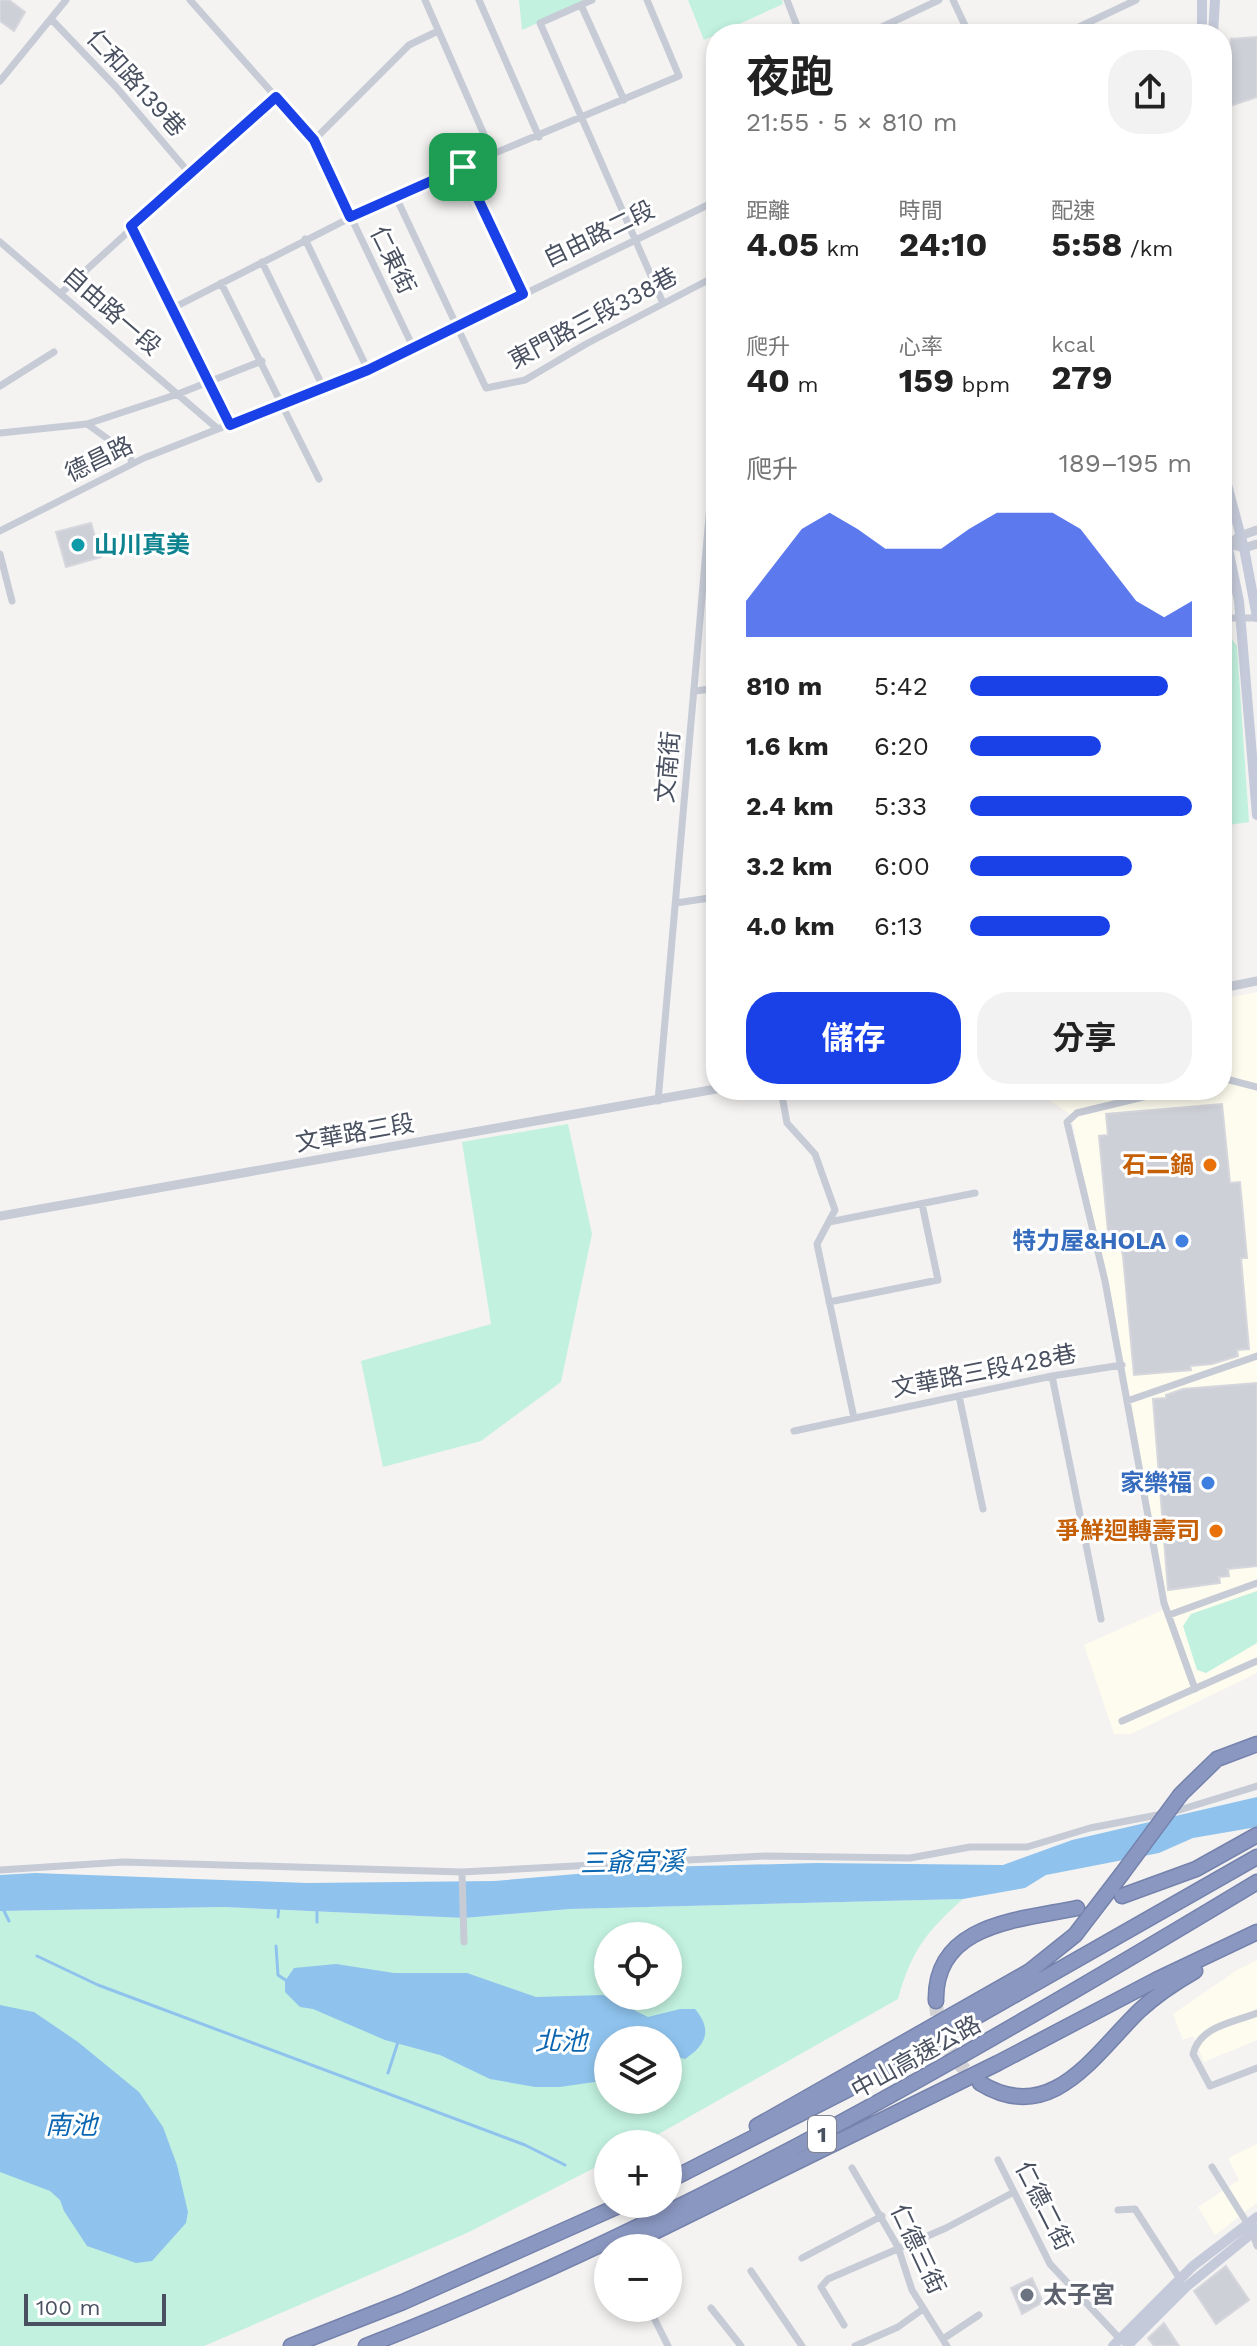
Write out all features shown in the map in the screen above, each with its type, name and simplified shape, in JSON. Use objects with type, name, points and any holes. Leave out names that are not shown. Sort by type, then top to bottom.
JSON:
[{"type":"highway","points":[[682,2167],[873,2063],[1030,1971],[1075,1935],[1181,1794],[1217,1759],[1257,1737]]},
{"type":"highway","points":[[1217,1759],[1257,1744]]},
{"type":"highway","points":[[1122,1896],[1196,1869],[1257,1835]]},
{"type":"highway","name":"中山高速公路","points":[[682,2174],[853,2087],[1255,1858]]},
{"type":"highway","name":"中山高速公路","points":[[366,2346],[502,2290],[667,2212],[864,2112],[1257,1882]]},
{"type":"highway","points":[[936,2001],[943,1966],[957,1946],[970,1936],[997,1925],[1077,1908]]},
{"type":"highway","points":[[650,2234],[1257,1932]]},
{"type":"highway","points":[[980,2083],[998,2093],[1016,2097],[1034,2097],[1056,2089],[1084,2069],[1163,1990],[1242,1940]]},
{"type":"highway","points":[[291,2346],[417,2296],[594,2217]]},
{"type":"highway","points":[[502,2290],[594,2255]]},
{"type":"main road","points":[[1202,0],[1202,24]]},
{"type":"main road","points":[[1214,24],[1215,0]]},
{"type":"main road","points":[[1232,505],[1244,548],[1257,618]]},
{"type":"main road","points":[[1232,564],[1240,617],[1257,815]]},
{"type":"main road","points":[[1120,2344],[1180,2279],[1253,2225]]},
{"type":"main road","points":[[1120,2344],[1253,2225]]},
{"type":"street","points":[[0,81],[66,0]]},
{"type":"street","name":"仁東街","points":[[190,0],[314,140],[414,349]]},
{"type":"street","points":[[425,0],[493,155]]},
{"type":"street","points":[[479,0],[539,137]]},
{"type":"street","points":[[592,0],[540,23],[663,303]]},
{"type":"street","points":[[173,308],[395,195],[679,76],[647,0]]},
{"type":"street","points":[[787,0],[796,24]]},
{"type":"street","points":[[888,24],[939,0]]},
{"type":"street","points":[[953,0],[964,24]]},
{"type":"street","points":[[1085,24],[1136,0]]},
{"type":"street","points":[[581,5],[624,100]]},
{"type":"street","name":"仁和路139巷","points":[[52,20],[116,87],[190,174]]},
{"type":"street","points":[[314,140],[409,45],[438,31]]},
{"type":"street","points":[[61,293],[276,97]]},
{"type":"street","points":[[463,167],[523,294]]},
{"type":"street","points":[[218,429],[324,389],[458,326],[395,195]]},
{"type":"street","name":"自由路二段","points":[[458,326],[706,206]]},
{"type":"street","points":[[131,226],[230,425]]},
{"type":"street","points":[[305,239],[368,370]]},
{"type":"street","name":"自由路一段","points":[[0,242],[218,429]]},
{"type":"street","points":[[262,262],[324,389]]},
{"type":"street","name":"東門路三段338巷","points":[[458,326],[486,388],[525,380],[706,281]]},
{"type":"street","points":[[221,283],[319,479]]},
{"type":"street","points":[[0,386],[54,352]]},
{"type":"street","points":[[0,433],[87,424],[178,394],[262,361]]},
{"type":"street","points":[[87,424],[129,454],[132,463]]},
{"type":"street","name":"德昌路","points":[[0,531],[132,463],[218,429]]},
{"type":"street","points":[[1232,542],[1257,530]]},
{"type":"street","points":[[1232,545],[1244,548],[1257,544]]},
{"type":"street","points":[[0,554],[12,601]]},
{"type":"street","name":"文南街","points":[[658,1101],[706,564]]},
{"type":"street","points":[[1232,617],[1257,618]]},
{"type":"street","points":[[696,691],[706,690]]},
{"type":"street","points":[[676,903],[706,898]]},
{"type":"street","points":[[1232,986],[1257,981]]},
{"type":"street","points":[[1232,1081],[1257,1087]]},
{"type":"street","name":"文華路三段","points":[[0,1216],[706,1091]]},
{"type":"street","points":[[783,1100],[787,1123],[815,1154],[835,1210],[817,1244],[854,1418]]},
{"type":"street","points":[[1131,1100],[1077,1113],[1067,1122],[1122,1365],[1150,1538],[1169,1615],[1195,1689]]},
{"type":"street","points":[[829,1222],[975,1193]]},
{"type":"street","points":[[829,1302],[938,1280],[922,1204]]},
{"type":"street","points":[[1127,1401],[1257,1356]]},
{"type":"street","name":"文華路三段428巷","points":[[794,1431],[1052,1376],[1122,1365]]},
{"type":"street","points":[[1052,1376],[1101,1619]]},
{"type":"street","points":[[959,1396],[983,1509]]},
{"type":"street","points":[[1169,1615],[1257,1583]]},
{"type":"street","points":[[1122,1721],[1257,1661]]},
{"type":"street","points":[[0,1870],[123,1862],[462,1875],[765,1856],[910,1858],[970,1847],[1027,1847],[1090,1828],[1173,1812],[1257,1786]]},
{"type":"street","points":[[462,1875],[464,1942]]},
{"type":"street","points":[[1257,2013],[1203,2034],[1196,2042],[1193,2054],[1210,2086],[1257,2068]]},
{"type":"street","name":"仁德二街","points":[[998,2160],[1050,2264],[1120,2344]]},
{"type":"street","points":[[1212,2167],[1253,2225],[1257,2246]]},
{"type":"street","name":"仁德三街","points":[[852,2168],[898,2247],[912,2290],[945,2343]]},
{"type":"street","points":[[844,2325],[821,2287],[828,2279],[946,2228],[1014,2192]]},
{"type":"street","points":[[1118,2210],[1135,2209],[1180,2279]]},
{"type":"street","points":[[802,2258],[882,2216]]},
{"type":"street","points":[[751,2271],[802,2346]]},
{"type":"street","points":[[711,2308],[741,2346]]},
{"type":"street","points":[[856,2346],[898,2327],[923,2309]]},
{"type":"street","points":[[945,2343],[979,2315]]},
{"type":"street","points":[[656,2322],[668,2346]]},
{"type":"shaded area","points":[[1257,992],[1257,1673],[1131,1734],[1114,1734],[1084,1645],[1167,1608],[1071,1115],[1049,1100],[1232,1100],[1232,997]]},
{"type":"shaded area","points":[[1257,1960],[1257,2040],[1204,2062],[1193,2036],[1183,2040],[1173,2014],[1237,1970]]},
{"type":"shaded area","points":[[1257,2144],[1257,2203],[1215,2235],[1198,2207],[1239,2180],[1228,2158]]},
{"type":"green space","points":[[519,0],[589,0],[522,30]]},
{"type":"green space","points":[[688,0],[782,0],[783,4],[739,24],[706,24],[704,40]]},
{"type":"green space","points":[[1232,639],[1237,646],[1249,822],[1232,825]]},
{"type":"green space","points":[[568,1124],[592,1234],[561,1382],[481,1441],[383,1467],[361,1361],[491,1324],[462,1142]]},
{"type":"green space","points":[[1257,1591],[1257,1643],[1206,1673],[1197,1670],[1183,1626],[1191,1614]]},
{"type":"green space","points":[[963,1899],[939,1921],[922,1943],[898,1999],[666,2130],[594,2130],[594,2168],[467,2233],[204,2346],[0,2346],[0,1911],[224,1907],[464,1918],[570,1909]]},
{"type":"water","points":[[1257,1797],[1257,1827],[1193,1838],[1159,1853],[1046,1875],[1025,1888],[963,1899],[570,1909],[464,1918],[224,1907],[0,1911],[0,1875],[35,1873],[307,1883],[494,1881],[660,1867],[817,1863],[1003,1865],[1072,1840]]},
{"type":"water","name":"北池","points":[[336,1964],[394,1973],[467,1973],[536,1997],[594,1995],[594,2010],[634,2010],[648,2017],[695,2009],[704,2024],[705,2037],[685,2059],[682,2058],[682,2026],[594,2026],[594,2082],[535,2087],[490,2079],[440,2055],[385,2040],[313,2009],[300,2007],[285,1992],[285,1981],[294,1968]]},
{"type":"water","name":"南池","points":[[0,2005],[34,2012],[78,2042],[139,2092],[163,2127],[177,2165],[188,2212],[186,2223],[152,2261],[136,2263],[87,2246],[60,2200],[50,2191],[0,2172]]},
{"type":"building","points":[[0,0],[9,0],[25,12],[14,31],[0,21]]},
{"type":"building","points":[[1257,37],[1257,97],[1232,105],[1232,39]]},
{"type":"building","name":"山川真美","points":[[91,523],[101,557],[66,567],[56,532]]},
{"type":"building","name":"特力屋&HOLA","points":[[1222,1104],[1230,1183],[1240,1182],[1247,1258],[1241,1258],[1249,1349],[1237,1350],[1238,1356],[1212,1364],[1190,1366],[1191,1370],[1134,1375],[1123,1256],[1118,1231],[1108,1232],[1099,1136],[1108,1135],[1106,1114]]},
{"type":"building","name":"家樂福","points":[[1257,1383],[1257,1566],[1228,1569],[1229,1576],[1219,1577],[1220,1583],[1168,1590],[1153,1399],[1166,1398],[1166,1395],[1183,1389]]},
{"type":"building","points":[[1226,2266],[1249,2300],[1216,2324],[1194,2291]]},
{"type":"building","name":"太子宮","points":[[1032,2278],[1043,2302],[1022,2314],[1011,2288]]},
{"type":"building","points":[[1164,2323],[1179,2346],[1154,2346],[1148,2338]]},
{"type":"waterway","points":[[0,1903],[9,1921]]},
{"type":"waterway","points":[[278,1917],[279,1905]]},
{"type":"waterway","points":[[317,1909],[317,1922]]},
{"type":"waterway","points":[[276,1946],[278,1975],[287,1981]]},
{"type":"waterway","points":[[37,1956],[98,1985],[525,2145],[565,2165]]},
{"type":"waterway","points":[[388,2073],[398,2042]]},
{"type":"tunnel","points":[[936,2001],[939,2025],[948,2047],[961,2066],[979,2082]]},
{"type":"place","name":"山川真美","points":[[78,545]]},
{"type":"place","name":"石二鍋","points":[[1210,1165]]},
{"type":"place","name":"特力屋&HOLA","points":[[1182,1241]]},
{"type":"place","name":"家樂福","points":[[1208,1483]]},
{"type":"place","name":"爭鮮迴轉壽司","points":[[1216,1531]]},
{"type":"place","name":"太子宮","points":[[1027,2295]]},
{"type":"route","points":[[276,97],[314,140],[350,217],[463,167],[523,294],[368,370],[230,425],[131,226],[276,97]]},
{"type":"water label","name":"三爺宮溪","points":[[632,1862]]}]
